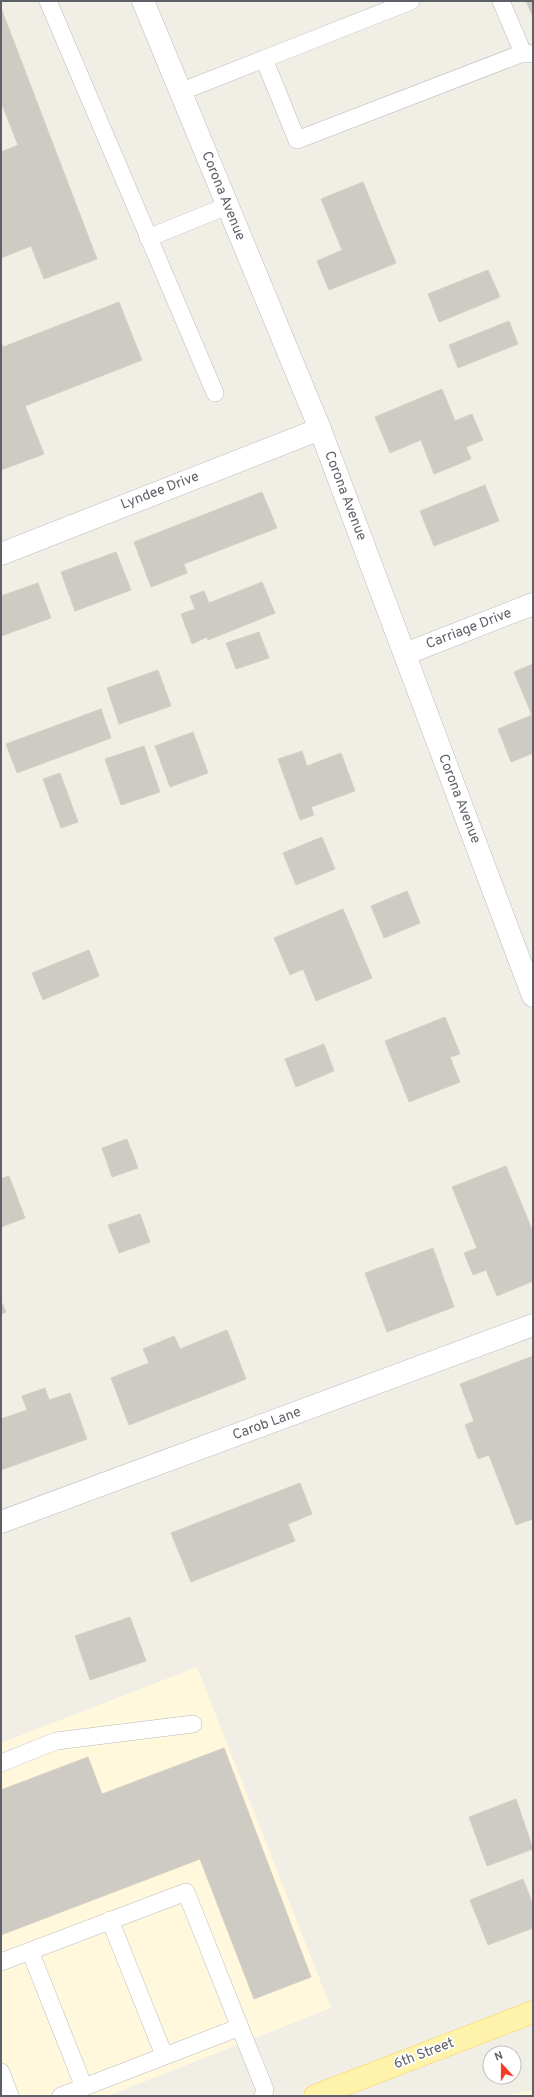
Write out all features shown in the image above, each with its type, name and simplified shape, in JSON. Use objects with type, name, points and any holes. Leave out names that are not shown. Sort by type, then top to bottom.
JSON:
[{"type":"main road","name":"6th Street","points":[[315,2096],[533,2012]]},
{"type":"street","name":"Corona Avenue","points":[[143,1],[320,429],[533,996]]},
{"type":"street","name":"Lyndee Drive","points":[[1,554],[320,429]]},
{"type":"street","name":"Carriage Drive","points":[[405,654],[533,604]]},
{"type":"street","name":"Carob Lane","points":[[1,1522],[533,1325]]},
{"type":"lane","points":[[48,1],[215,393]]},
{"type":"lane","points":[[180,92],[411,1]]},
{"type":"lane","points":[[264,60],[297,140],[528,53],[501,1]]},
{"type":"lane","points":[[148,238],[227,206]]},
{"type":"lane","points":[[1,1763],[56,1741],[194,1724]]},
{"type":"lane","points":[[1,1962],[186,1892],[265,2090],[263,2096]]},
{"type":"lane","points":[[110,1920],[164,2055]]},
{"type":"lane","points":[[30,1951],[84,2087]]},
{"type":"lane","points":[[61,2096],[164,2055],[240,2028]]},
{"type":"lane","points":[[1,2072],[10,2096]]},
{"type":"shaded area","points":[[197,1667],[331,2008],[108,2096],[1,2096],[1,1743]]},
{"type":"shaded area","points":[[533,2090],[533,2096],[503,2096]]},
{"type":"building","points":[[526,1],[533,1],[533,17]]},
{"type":"building","points":[[1,8],[97,259],[44,279],[31,246],[1,258],[1,152],[18,145],[1,102]]},
{"type":"building","points":[[363,182],[396,263],[329,290],[317,261],[342,250],[321,199]]},
{"type":"building","points":[[488,270],[500,297],[439,322],[428,294]]},
{"type":"building","points":[[119,302],[142,360],[25,406],[44,454],[1,470],[1,342],[3,347]]},
{"type":"building","points":[[509,321],[518,344],[458,368],[449,345]]},
{"type":"building","points":[[442,389],[455,421],[472,414],[483,440],[466,447],[471,459],[434,474],[421,440],[390,453],[375,417]]},
{"type":"building","points":[[485,485],[499,521],[434,546],[420,511]]},
{"type":"building","points":[[262,492],[277,528],[184,564],[187,573],[151,587],[134,542]]},
{"type":"building","points":[[116,552],[131,590],[75,611],[61,572]]},
{"type":"building","points":[[262,582],[275,613],[208,640],[207,637],[192,644],[181,614],[195,609],[190,596],[204,591],[209,603]]},
{"type":"building","points":[[38,583],[51,618],[1,636],[1,596]]},
{"type":"building","points":[[259,632],[269,658],[236,669],[226,643]]},
{"type":"building","points":[[533,664],[533,753],[511,762],[498,729],[532,715],[514,672]]},
{"type":"building","points":[[158,670],[171,706],[119,724],[107,688]]},
{"type":"building","points":[[101,709],[111,738],[17,773],[6,744]]},
{"type":"building","points":[[193,732],[208,773],[170,787],[155,746]]},
{"type":"building","points":[[144,746],[160,792],[121,805],[105,759]]},
{"type":"building","points":[[302,751],[307,766],[341,753],[355,791],[311,807],[314,815],[300,820],[278,759]]},
{"type":"building","points":[[60,773],[78,822],[61,828],[43,779]]},
{"type":"building","points":[[322,837],[335,869],[296,885],[283,853]]},
{"type":"building","points":[[407,891],[420,923],[384,938],[371,906]]},
{"type":"building","points":[[343,909],[372,978],[316,1001],[303,969],[290,975],[274,938]]},
{"type":"building","points":[[89,950],[99,976],[43,1000],[32,973]]},
{"type":"building","points":[[445,1017],[460,1054],[450,1057],[460,1082],[409,1102],[385,1041]]},
{"type":"building","points":[[324,1044],[334,1071],[296,1087],[285,1059]]},
{"type":"building","points":[[127,1139],[138,1168],[112,1177],[102,1148]]},
{"type":"building","points":[[506,1166],[533,1232],[533,1281],[497,1296],[486,1270],[473,1275],[464,1253],[477,1248],[452,1187]]},
{"type":"building","points":[[9,1176],[25,1218],[1,1227],[1,1179]]},
{"type":"building","points":[[140,1214],[150,1242],[119,1253],[108,1225]]},
{"type":"building","points":[[433,1248],[454,1307],[387,1332],[365,1273]]},
{"type":"building","points":[[1,1301],[6,1312],[1,1314]]},
{"type":"building","points":[[227,1330],[246,1379],[129,1425],[111,1378],[149,1363],[143,1349],[174,1336],[180,1349]]},
{"type":"building","points":[[533,1356],[533,1453],[531,1454],[533,1460],[533,1519],[516,1525],[489,1455],[478,1459],[465,1425],[474,1421],[460,1384]]},
{"type":"building","points":[[45,1388],[49,1400],[70,1393],[87,1439],[1,1470],[1,1419],[27,1410],[22,1396]]},
{"type":"building","points":[[300,1483],[312,1514],[288,1524],[295,1541],[191,1582],[171,1533]]},
{"type":"building","points":[[130,1617],[146,1661],[90,1680],[75,1636]]},
{"type":"building","points":[[224,1748],[311,1977],[254,1999],[200,1859],[1,1935],[1,1790],[88,1757],[102,1794]]},
{"type":"building","points":[[516,1799],[533,1849],[487,1866],[469,1817]]},
{"type":"building","points":[[523,1879],[533,1905],[533,1928],[488,1945],[470,1900]]}]
